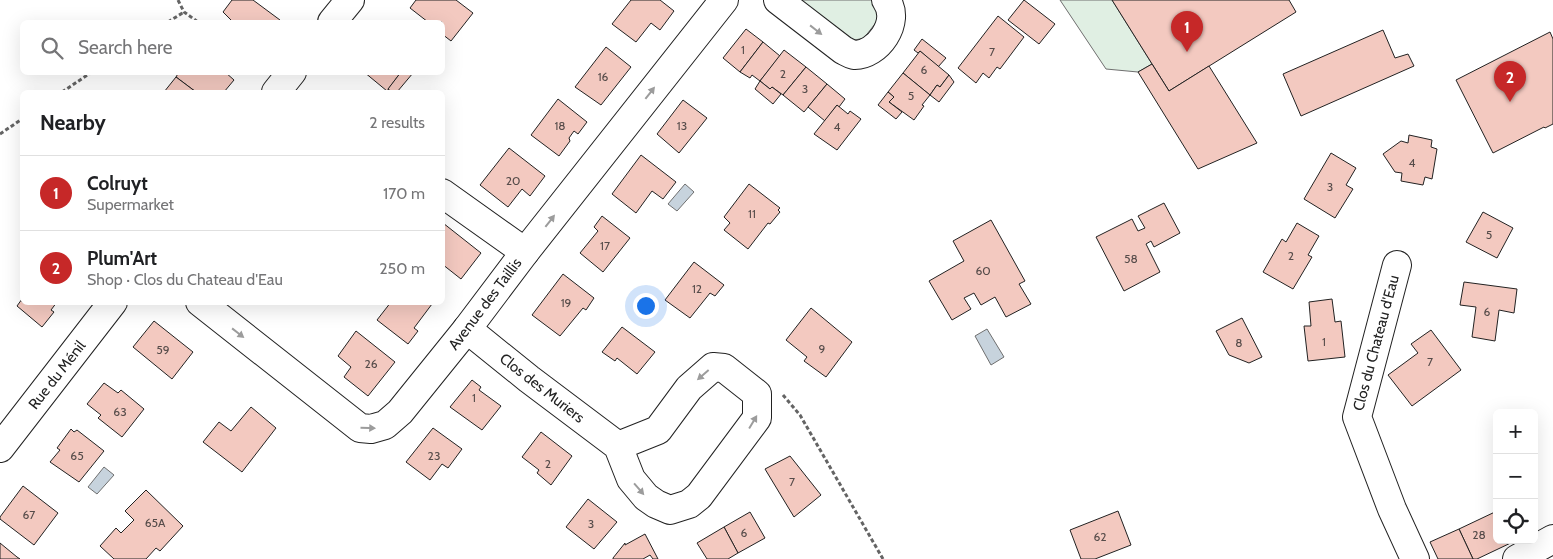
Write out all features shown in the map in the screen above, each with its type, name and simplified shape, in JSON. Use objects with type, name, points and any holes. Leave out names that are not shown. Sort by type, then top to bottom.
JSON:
[{"type":"street","points":[[334,20],[350,0]]},
{"type":"street","name":"Avenue des Taillis","points":[[204,305],[360,428],[371,429],[385,425],[400,412],[467,329],[525,252],[724,0]]},
{"type":"street","points":[[778,0],[852,55],[868,52],[889,30],[893,12],[886,0]]},
{"type":"street","points":[[278,90],[290,75]]},
{"type":"street","points":[[445,195],[525,252]]},
{"type":"street","name":"Clos du Chateau d'Eau","points":[[1397,265],[1357,417],[1392,509],[1415,559]]},
{"type":"street","name":"Rue du Ménil","points":[[0,448],[111,305]]},
{"type":"street","name":"Clos des Muriers","points":[[467,329],[529,379],[618,446]]},
{"type":"street","points":[[713,367],[724,368],[757,394],[757,418],[699,496],[680,508],[670,510],[646,497],[630,479],[618,446],[658,430],[689,388],[713,367]]},
{"type":"street","points":[[1517,559],[1553,539]]},
{"type":"path","points":[[178,0],[184,12],[195,20]]},
{"type":"path","points":[[171,20],[184,12]]},
{"type":"path","points":[[65,90],[88,75]]},
{"type":"path","points":[[0,134],[20,120]]},
{"type":"path","points":[[757,394],[782,395],[800,416],[883,559]]},
{"type":"green space","points":[[799,0],[872,0],[877,4],[881,16],[864,38],[855,40],[843,36]]},
{"type":"green space","points":[[1060,0],[1112,0],[1152,64],[1138,72],[1106,69]]},
{"type":"shaded area","points":[[685,184],[694,192],[677,211],[668,204]]},
{"type":"shaded area","points":[[987,329],[1004,357],[991,365],[975,336]]},
{"type":"shaded area","points":[[104,467],[114,475],[97,494],[88,487]]},
{"type":"building","points":[[232,0],[253,0],[280,20],[231,20],[223,12]]},
{"type":"building","points":[[416,0],[456,0],[473,13],[451,41],[445,36],[445,20],[425,20],[410,8]]},
{"type":"building","points":[[631,0],[660,0],[674,11],[660,30],[651,23],[636,42],[612,24]]},
{"type":"building","points":[[1024,0],[1055,24],[1039,44],[1008,20]]},
{"type":"building","points":[[1112,0],[1289,0],[1296,12],[1169,91]]},
{"type":"building","points":[[998,16],[1024,37],[1000,69],[997,67],[989,78],[983,73],[976,83],[958,68]]},
{"type":"building","points":[[746,29],[763,42],[740,72],[723,58]]},
{"type":"building","points":[[1383,30],[1395,58],[1408,54],[1414,66],[1301,116],[1283,74]]},
{"type":"building","points":[[1550,32],[1553,39],[1553,124],[1493,153],[1456,80]]},
{"type":"building","points":[[922,39],[946,58],[938,67],[920,51],[918,53],[914,50]]},
{"type":"building","points":[[763,42],[780,56],[760,81],[752,75],[750,78],[740,72]]},
{"type":"building","points":[[606,47],[631,67],[601,105],[575,87]]},
{"type":"building","points":[[784,50],[806,67],[783,95],[772,87],[770,89],[760,81]]},
{"type":"building","points":[[920,51],[949,75],[940,87],[937,85],[930,95],[903,73]]},
{"type":"building","points":[[1152,64],[1169,91],[1209,66],[1257,143],[1198,169],[1138,72]]},
{"type":"building","points":[[806,67],[827,84],[804,112],[783,95]]},
{"type":"building","points":[[903,73],[930,95],[914,120],[889,102],[894,97],[888,92]]},
{"type":"building","points":[[177,75],[228,75],[234,80],[226,90],[193,90],[176,77]]},
{"type":"building","points":[[368,75],[399,75],[386,90]]},
{"type":"building","points":[[399,75],[411,75],[399,90],[388,89]]},
{"type":"building","points":[[949,75],[954,82],[939,102],[930,95],[937,85],[940,87]]},
{"type":"building","points":[[176,77],[193,90],[166,90]]},
{"type":"building","points":[[760,81],[770,89],[772,87],[781,94],[773,104],[755,89]]},
{"type":"building","points":[[827,84],[845,99],[839,107],[837,105],[825,121],[808,107]]},
{"type":"building","points":[[888,92],[894,97],[889,102],[902,112],[896,119],[878,105]]},
{"type":"building","points":[[558,99],[587,122],[578,134],[574,131],[569,138],[570,141],[559,156],[531,135]]},
{"type":"building","points":[[683,100],[707,118],[679,153],[657,134]]},
{"type":"building","points":[[837,105],[848,114],[850,111],[861,119],[837,150],[814,134]]},
{"type":"building","points":[[1409,135],[1432,140],[1431,147],[1437,149],[1432,179],[1425,177],[1423,185],[1401,181],[1402,173],[1395,172],[1383,154],[1401,141],[1408,143]]},
{"type":"building","points":[[509,148],[545,176],[530,196],[522,189],[508,207],[480,185]]},
{"type":"building","points":[[1331,153],[1356,168],[1346,185],[1353,189],[1335,218],[1304,199]]},
{"type":"building","points":[[641,155],[676,182],[663,199],[652,191],[636,213],[612,194]]},
{"type":"building","points":[[749,184],[780,208],[778,210],[780,212],[770,224],[768,223],[748,249],[724,230],[730,223],[724,217]]},
{"type":"building","points":[[1164,203],[1180,233],[1154,247],[1151,241],[1146,244],[1160,272],[1124,291],[1096,237],[1132,219],[1138,231],[1145,228],[1138,216]]},
{"type":"building","points":[[1483,212],[1513,228],[1497,258],[1466,242]]},
{"type":"building","points":[[602,216],[630,238],[603,272],[580,253],[598,231],[594,227]]},
{"type":"building","points":[[991,220],[1025,281],[1019,284],[1031,304],[1006,317],[995,297],[981,305],[974,293],[964,298],[971,309],[952,320],[929,281],[964,261],[953,241]]},
{"type":"building","points":[[1297,223],[1319,236],[1308,255],[1312,257],[1293,289],[1263,272],[1282,239],[1286,242]]},
{"type":"building","points":[[445,225],[481,253],[461,279],[445,266]]},
{"type":"building","points":[[694,262],[724,285],[715,296],[710,293],[690,318],[665,300]]},
{"type":"building","points":[[563,274],[594,298],[586,310],[583,308],[560,336],[532,315]]},
{"type":"building","points":[[1464,282],[1517,289],[1514,313],[1499,310],[1495,341],[1472,337],[1476,307],[1460,305]]},
{"type":"building","points":[[1332,299],[1335,322],[1341,321],[1345,357],[1308,361],[1304,326],[1311,326],[1309,302]]},
{"type":"building","points":[[20,302],[20,305],[55,305],[51,310],[54,312],[42,327],[17,306]]},
{"type":"building","points":[[389,305],[431,305],[414,328],[418,331],[408,344],[377,320]]},
{"type":"building","points":[[811,308],[852,342],[826,377],[804,361],[807,357],[786,340]]},
{"type":"building","points":[[1242,318],[1262,357],[1249,363],[1229,355],[1216,331]]},
{"type":"building","points":[[154,321],[193,352],[172,379],[133,347]]},
{"type":"building","points":[[622,327],[655,352],[637,374],[617,358],[615,361],[602,352]]},
{"type":"building","points":[[1431,330],[1461,370],[1412,406],[1388,375],[1418,353],[1411,344]]},
{"type":"building","points":[[356,331],[395,362],[368,396],[344,377],[351,367],[338,356]]},
{"type":"building","points":[[472,380],[481,387],[479,390],[501,406],[482,430],[450,407]]},
{"type":"building","points":[[104,383],[118,393],[121,390],[144,409],[122,437],[98,418],[101,415],[87,404]]},
{"type":"building","points":[[251,407],[276,428],[242,472],[203,442],[219,422],[231,431]]},
{"type":"building","points":[[433,428],[462,449],[448,468],[442,464],[430,480],[406,462]]},
{"type":"building","points":[[71,429],[74,432],[77,430],[104,451],[79,482],[50,462],[60,450],[57,448]]},
{"type":"building","points":[[541,432],[572,456],[551,485],[537,473],[539,470],[522,457]]},
{"type":"building","points":[[790,456],[821,495],[794,517],[765,469]]},
{"type":"building","points":[[23,486],[58,513],[34,545],[0,519]]},
{"type":"building","points":[[146,490],[183,526],[160,551],[156,548],[146,559],[114,559],[100,546],[116,528],[121,533],[134,520],[125,511]]},
{"type":"building","points":[[588,499],[617,522],[594,549],[566,527]]},
{"type":"building","points":[[1118,511],[1131,545],[1095,559],[1081,559],[1070,530]]},
{"type":"building","points":[[750,512],[765,538],[738,553],[724,527]]},
{"type":"building","points":[[1493,513],[1493,544],[1509,544],[1477,559],[1473,559],[1459,529]]},
{"type":"building","points":[[724,527],[738,553],[728,559],[707,559],[697,543]]},
{"type":"building","points":[[1459,529],[1473,559],[1438,559],[1430,542]]},
{"type":"building","points":[[645,534],[658,559],[653,559],[650,555],[643,559],[613,559],[625,543],[625,545]]},
{"type":"building","points":[[0,543],[17,557],[20,559],[0,559]]},
{"type":"place","name":"Colruyt","points":[[1187,52]]},
{"type":"place","name":"Plum'Art","points":[[1510,102]]}]
